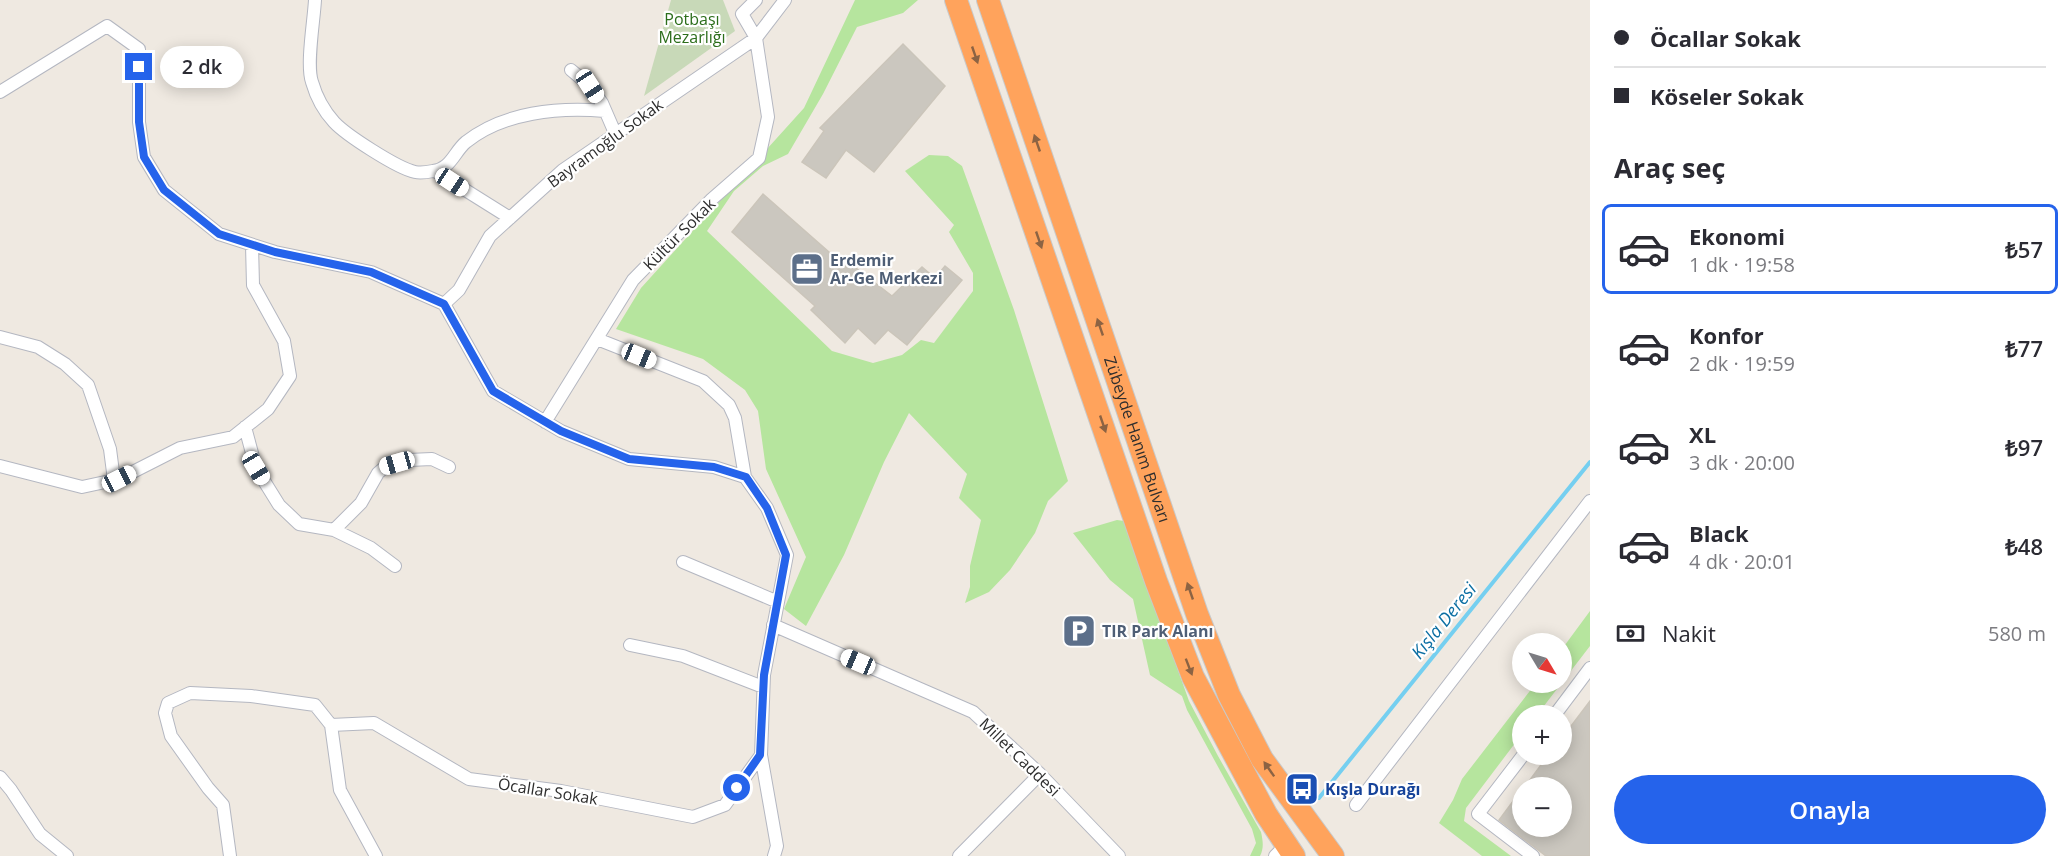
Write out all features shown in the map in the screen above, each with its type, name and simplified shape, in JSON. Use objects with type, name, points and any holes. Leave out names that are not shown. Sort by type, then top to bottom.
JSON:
[{"type":"highway","name":"Zübeyde Hanım Bulvarı","points":[[956,0],[1160,592],[1193,677],[1285,852]]},
{"type":"highway","name":"Zübeyde Hanım Bulvarı","points":[[988,0],[1197,614],[1229,694],[1262,759],[1333,856]]},
{"type":"street","points":[[315,0],[311,80],[320,102],[334,123],[387,160],[415,172],[435,171],[450,163],[465,143],[507,119],[538,113],[583,109],[605,111]]},
{"type":"street","name":"Kültür Sokak","points":[[545,422],[633,280],[712,199],[759,158],[768,117],[756,38],[742,14],[756,0]]},
{"type":"street","name":"Bayramoğlu Sokak","points":[[444,304],[459,290],[490,236],[562,170],[756,38],[785,0]]},
{"type":"street","points":[[0,92],[108,26],[139,49],[139,122],[144,157],[164,190],[219,234],[275,252],[371,272],[444,304],[493,391],[561,431],[629,459],[714,467],[746,477]]},
{"type":"street","points":[[571,70],[590,86],[615,133]]},
{"type":"street","points":[[435,171],[510,218]]},
{"type":"street","points":[[0,466],[82,487],[114,480],[180,448],[233,437],[268,409],[290,376],[284,341],[253,285],[252,245]]},
{"type":"street","points":[[0,337],[38,347],[64,364],[88,385],[110,449],[114,480]]},
{"type":"street","points":[[597,339],[703,381],[729,405],[735,418],[746,477],[767,508],[786,555],[764,675],[760,755],[777,846],[774,856]]},
{"type":"street","points":[[245,427],[256,468],[279,505],[298,524],[334,530],[371,548],[395,566]]},
{"type":"street","points":[[334,530],[361,503],[378,473],[385,467],[408,460],[432,459],[449,467]]},
{"type":"street","points":[[1356,806],[1590,501]]},
{"type":"street","points":[[683,562],[778,602]]},
{"type":"street","name":"Millet Caddesi","points":[[773,625],[973,712],[1040,774],[1119,856]]},
{"type":"street","points":[[630,645],[683,656],[763,687]]},
{"type":"street","points":[[1562,705],[1590,668]]},
{"type":"street","points":[[230,856],[223,805],[171,736],[165,713],[168,703],[190,693],[250,696],[315,705],[331,725],[340,789],[376,856]]},
{"type":"street","name":"Öcallar Sokak","points":[[331,725],[374,723],[469,779],[561,791],[693,818],[725,805],[760,755]]},
{"type":"street","points":[[1516,765],[1478,814],[1533,856]]},
{"type":"street","points":[[959,856],[1040,774]]},
{"type":"street","points":[[0,777],[40,834],[67,856]]},
{"type":"green space","name":"Potbaşı Mezarlığı","points":[[671,0],[723,0],[735,31],[644,96]]},
{"type":"green space","points":[[855,0],[918,0],[903,13],[857,27],[823,94],[788,154],[763,166],[734,191],[707,231],[832,351],[873,363],[902,355],[921,340],[934,343],[973,291],[973,273],[949,232],[954,225],[905,171],[929,155],[948,156],[962,166],[1014,310],[1068,481],[1048,501],[1035,533],[1010,570],[989,592],[965,603],[970,587],[970,566],[981,520],[959,498],[967,474],[909,413],[884,462],[844,555],[806,626],[784,609],[806,557],[766,469],[758,411],[745,390],[703,359],[616,329],[641,288],[804,108]]},
{"type":"green space","points":[[1117,520],[1124,521],[1127,528],[1189,701],[1261,832],[1263,844],[1260,856],[1250,856],[1256,843],[1252,829],[1187,710],[1182,696],[1150,675],[1133,599],[1110,580],[1073,533]]},
{"type":"green space","points":[[1590,611],[1590,646],[1572,669],[1572,635]]},
{"type":"green space","points":[[1528,693],[1554,693],[1545,705],[1519,705]]},
{"type":"green space","points":[[1512,714],[1512,747],[1466,808],[1464,821],[1511,856],[1482,856],[1439,823],[1462,779]]},
{"type":"building","points":[[903,44],[945,86],[874,172],[846,150],[826,178],[802,162],[824,131],[820,128]]},
{"type":"building","name":"Erdemir Ar-Ge Merkezi","points":[[763,194],[846,267],[848,262],[892,296],[922,267],[935,278],[945,266],[962,280],[907,345],[888,330],[875,344],[858,328],[845,343],[811,310],[815,306],[732,232]]},
{"type":"building","points":[[1590,701],[1590,856],[1546,856],[1521,837],[1572,837],[1572,777],[1532,777],[1541,765],[1572,765],[1572,725]]},
{"type":"building","points":[[1512,802],[1512,830],[1499,820]]},
{"type":"waterway","name":"Kışla Deresi","points":[[1319,798],[1590,462]]},
{"type":"place","name":"Erdemir Ar-Ge Merkezi","points":[[807,269]]},
{"type":"place","name":"TIR Park Alanı","points":[[1079,631]]},
{"type":"place","name":"Kışla Durağı","points":[[1302,789]]},
{"type":"route","points":[[139,67],[139,122],[144,157],[164,190],[219,234],[275,252],[371,272],[444,304],[493,391],[561,431],[629,459],[714,467],[746,477],[767,508],[786,555],[764,675],[760,755],[737,788]]}]
